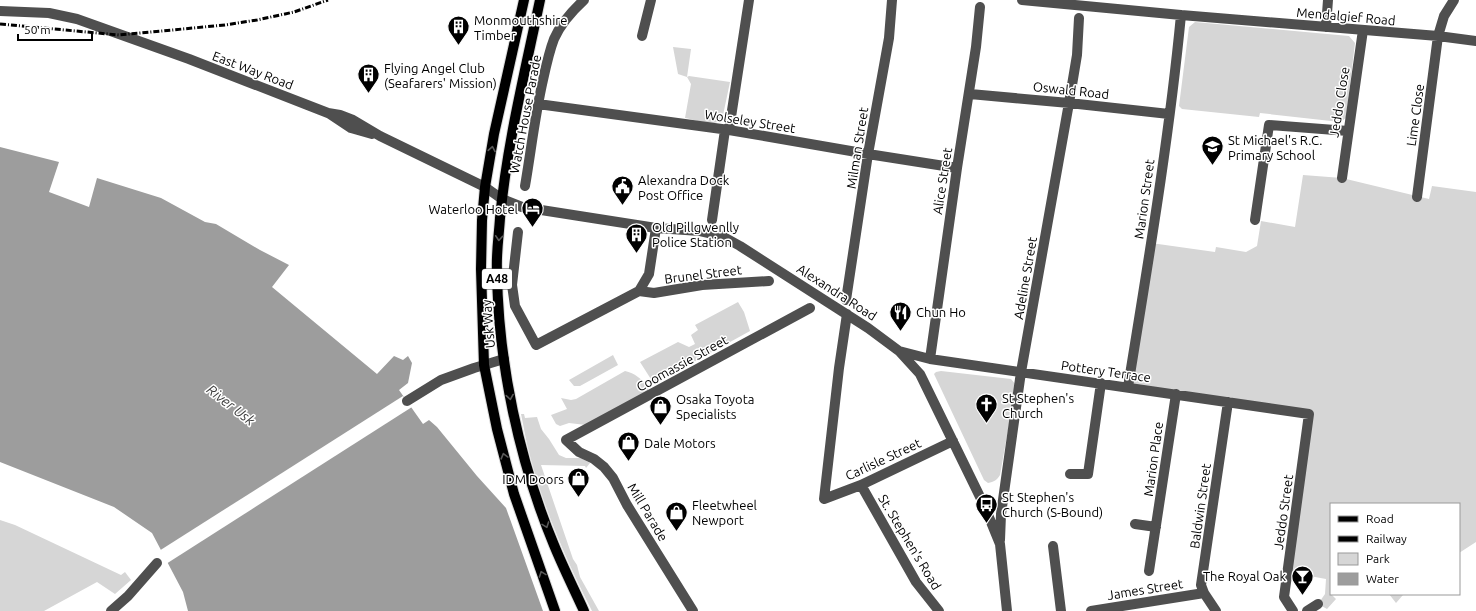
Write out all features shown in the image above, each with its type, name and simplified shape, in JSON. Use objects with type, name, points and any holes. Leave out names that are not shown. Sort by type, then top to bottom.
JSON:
[{"type":"main road","name":"Usk Way","points":[[524,0],[494,134],[485,187],[482,220],[481,270],[484,365],[497,429],[514,494],[555,611]]},
{"type":"main road","name":"Usk Way","points":[[540,0],[511,138],[502,199],[496,270],[500,336],[512,410],[533,489],[554,545],[584,611]]},
{"type":"street","name":"Watch House Parade","points":[[525,186],[538,104],[554,39],[571,12],[584,0]]},
{"type":"street","points":[[642,36],[650,0]]},
{"type":"street","points":[[712,220],[749,0]]},
{"type":"street","name":"Milman Street","points":[[846,300],[868,154],[889,38],[892,0]]},
{"type":"street","name":"Mendalgief Road","points":[[1022,0],[1071,2],[1181,15],[1438,36],[1476,41]]},
{"type":"street","points":[[1326,27],[1328,0]]},
{"type":"street","name":"Lime Close","points":[[1417,197],[1438,36],[1444,16],[1454,0]]},
{"type":"street","name":"Alice Street","points":[[930,359],[957,168],[970,94],[980,7]]},
{"type":"street","name":"East Way Road","points":[[0,11],[56,14],[78,19],[189,59],[328,113],[340,114],[380,136],[485,187]]},
{"type":"street","name":"Marion Street","points":[[1128,387],[1151,243],[1181,15]]},
{"type":"street","name":"Adeline Street","points":[[1000,544],[1000,514],[1021,372],[1077,55],[1079,18]]},
{"type":"street","name":"Jeddo Close","points":[[1342,178],[1363,30]]},
{"type":"street","name":"Oswald Road","points":[[970,94],[1169,114]]},
{"type":"street","name":"Wolseley Street","points":[[538,104],[727,130],[957,168]]},
{"type":"street","points":[[1255,220],[1269,125],[1348,131]]},
{"type":"street","name":"Alexandra Road","points":[[485,187],[502,199],[522,207],[656,228],[700,231],[722,236],[848,314],[899,351],[920,374],[984,505],[1000,544],[1007,611]]},
{"type":"street","name":"Brunel Street","points":[[656,228],[649,274],[639,291],[654,293],[702,285],[769,281]]},
{"type":"street","points":[[518,232],[512,285],[515,306],[536,344],[639,291]]},
{"type":"street","name":"Coomassie Street","points":[[566,440],[810,308]]},
{"type":"street","name":"Carlisle Street","points":[[848,314],[824,499],[861,485],[953,440]]},
{"type":"street","name":"Pottery Terrace","points":[[899,351],[930,359],[1309,414]]},
{"type":"street","points":[[407,401],[441,380],[504,359]]},
{"type":"street","points":[[1070,474],[1088,474],[1100,383]]},
{"type":"street","name":"Marion Place","points":[[1149,570],[1176,394]]},
{"type":"street","name":"Baldwin Street","points":[[1216,611],[1204,593],[1201,585],[1228,402]]},
{"type":"street","name":"Jeddo Street","points":[[1293,611],[1284,597],[1309,414]]},
{"type":"street","name":"Mill Parade","points":[[566,440],[579,452],[594,459],[604,467],[613,478],[627,505],[694,611]]},
{"type":"street","name":"St. Stephen's Road","points":[[861,485],[916,582],[938,611]]},
{"type":"street","points":[[1135,524],[1156,528]]},
{"type":"street","points":[[1053,546],[1061,611]]},
{"type":"street","points":[[111,611],[128,596],[156,563]]},
{"type":"street","name":"James Street","points":[[1090,611],[1128,608],[1204,593]]},
{"type":"street","points":[[1307,611],[1318,604]]},
{"type":"green space","points":[[1195,22],[1349,36],[1355,43],[1346,118],[1340,122],[1260,113],[1259,117],[1182,109],[1179,106],[1189,27]]},
{"type":"green space","points":[[673,47],[691,49],[687,77],[678,74]]},
{"type":"green space","points":[[689,76],[730,82],[722,120],[709,123],[685,118],[691,84],[687,77]]},
{"type":"green space","points":[[1303,175],[1342,178],[1429,199],[1432,186],[1476,192],[1476,542],[1460,552],[1460,503],[1330,503],[1330,595],[1336,599],[1327,609],[1318,604],[1325,594],[1326,579],[1288,572],[1309,414],[1128,387],[1151,243],[1215,252],[1216,247],[1246,252],[1257,246],[1261,221],[1295,227]]},
{"type":"green space","points":[[738,302],[744,312],[750,331],[654,384],[640,362],[678,342],[689,347],[695,344],[691,335],[698,330],[695,325]]},
{"type":"green space","points":[[613,355],[618,365],[580,386],[574,386],[569,380]]},
{"type":"green space","points":[[625,371],[632,373],[640,379],[648,386],[648,391],[586,425],[569,423],[560,426],[556,424],[551,415],[567,409],[561,398],[571,400],[576,399]]},
{"type":"green space","points":[[941,371],[1011,379],[1016,385],[1000,475],[994,481],[988,483],[984,480],[934,374]]},
{"type":"green space","points":[[521,414],[524,414],[525,418],[537,417],[541,429],[559,455],[566,458],[581,458],[590,463],[586,468],[585,466],[541,465],[580,577],[599,611],[592,611],[574,574],[549,515],[527,446]]},
{"type":"green space","points":[[0,520],[15,525],[121,575],[125,572],[131,580],[115,594],[97,582],[44,611],[0,611]]},
{"type":"green space","points":[[1390,595],[1403,595],[1396,603]]},
{"type":"water","name":"River Usk","points":[[0,147],[59,162],[49,192],[89,207],[97,178],[161,198],[205,222],[216,224],[289,265],[272,287],[377,374],[394,356],[403,360],[408,356],[412,363],[408,383],[399,390],[423,424],[429,420],[437,427],[477,476],[506,508],[543,611],[188,611],[183,592],[152,533],[114,507],[0,462]]},
{"type":"pier","points":[[403,396],[412,407],[166,564],[159,551]]},
{"type":"railway","points":[[0,24],[119,35],[225,25],[257,20],[294,12],[328,0]]},
{"type":"place","name":"Monmouthshire Timber","points":[[459,46]]},
{"type":"place","name":"Flying Angel Club (Seafarers' Mission)","points":[[368,94]]},
{"type":"place","name":"St Michael's R.C. Primary School","points":[[1212,166]]},
{"type":"place","name":"Alexandra Dock Post Office","points":[[623,206]]},
{"type":"place","name":"Waterloo Hotel","points":[[533,228]]},
{"type":"place","name":"Old Pillgwenlly Police Station","points":[[636,254]]},
{"type":"place","name":"Chun Ho","points":[[900,332]]},
{"type":"place","name":"St Stephen's Church","points":[[986,424]]},
{"type":"place","name":"Osaka Toyota Specialists","points":[[660,426]]},
{"type":"place","name":"Dale Motors","points":[[628,462]]},
{"type":"place","name":"IDM Doors","points":[[579,498]]},
{"type":"place","name":"St Stephen's Church (S-Bound)","points":[[986,524]]},
{"type":"place","name":"Fleetwheel Newport","points":[[677,532]]},
{"type":"place","name":"The Royal Oak","points":[[1302,596]]}]
